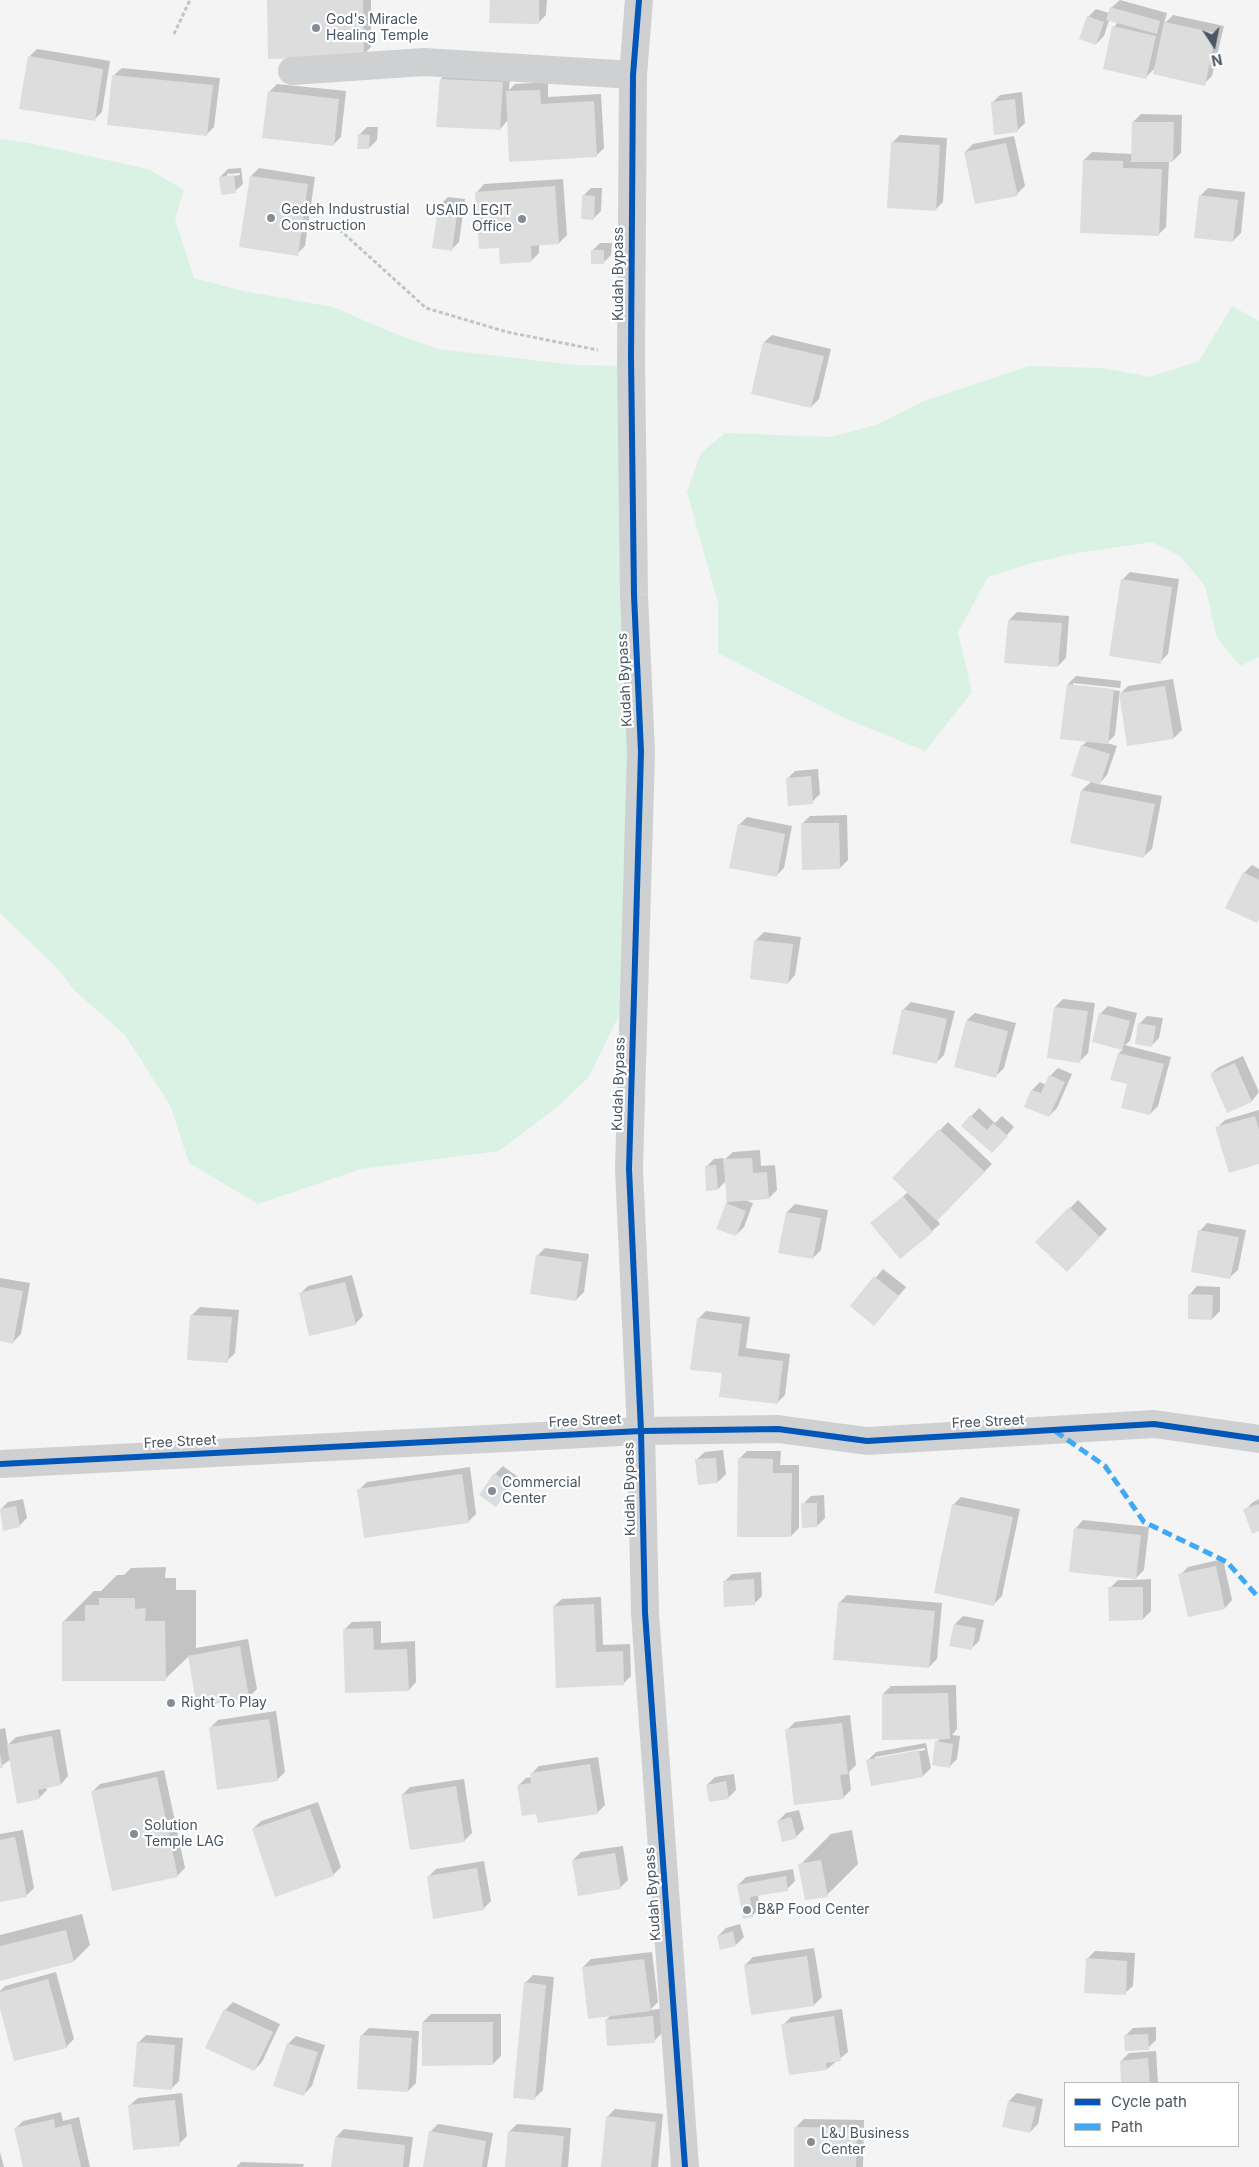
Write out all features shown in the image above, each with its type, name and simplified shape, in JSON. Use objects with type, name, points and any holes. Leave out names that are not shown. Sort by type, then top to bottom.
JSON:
[{"type":"street","name":"Kudah Bypass","points":[[640,0],[633,75],[631,356],[634,595],[641,752],[629,1169],[641,1431],[645,1613],[685,2167]]},
{"type":"street","points":[[292,71],[424,62],[633,75]]},
{"type":"street","name":"Free Street","points":[[0,1464],[641,1431],[778,1429],[868,1441],[1154,1424],[1259,1439]]},
{"type":"path","points":[[174,34],[190,0]]},
{"type":"path","points":[[330,220],[426,308],[507,332],[631,356]]},
{"type":"green space","points":[[0,139],[29,143],[148,169],[184,190],[175,219],[194,278],[243,291],[333,307],[391,332],[438,349],[575,365],[629,366],[644,460],[621,1011],[588,1078],[556,1108],[499,1151],[361,1169],[258,1204],[189,1163],[170,1105],[125,1035],[74,990],[60,971],[0,913]]},
{"type":"green space","points":[[1232,306],[1259,321],[1259,657],[1240,666],[1217,638],[1205,586],[1180,556],[1152,542],[1077,553],[1032,563],[988,577],[958,632],[972,692],[925,751],[844,718],[718,653],[718,603],[687,492],[701,453],[725,433],[830,437],[876,425],[924,401],[1029,366],[1103,368],[1150,377],[1199,361]]},
{"type":"building","name":"God's Miracle Healing Temple","points":[[267,0],[363,0],[364,57],[268,59]]},
{"type":"building","points":[[490,0],[539,0],[539,24],[489,23]]},
{"type":"building","points":[[1110,7],[1160,21],[1157,34],[1106,20]]},
{"type":"building","points":[[1087,16],[1104,22],[1096,45],[1079,39]]},
{"type":"building","points":[[1164,22],[1216,33],[1205,86],[1153,74]]},
{"type":"building","points":[[1112,26],[1156,36],[1146,79],[1103,69]]},
{"type":"building","points":[[28,56],[103,69],[95,121],[19,109]]},
{"type":"building","points":[[112,75],[213,85],[207,136],[107,125]]},
{"type":"building","points":[[440,79],[503,82],[500,130],[436,127]]},
{"type":"building","points":[[540,90],[541,104],[594,101],[597,157],[509,162],[506,91]]},
{"type":"building","points":[[268,91],[339,99],[334,146],[262,138]]},
{"type":"building","points":[[1015,99],[1018,132],[994,135],[991,102]]},
{"type":"building","points":[[1132,122],[1174,122],[1173,162],[1131,162]]},
{"type":"building","points":[[358,134],[370,135],[369,149],[357,149]]},
{"type":"building","points":[[891,142],[940,145],[936,211],[887,208]]},
{"type":"building","points":[[1006,143],[1018,196],[975,204],[964,152]]},
{"type":"building","points":[[1083,160],[1123,161],[1123,168],[1162,169],[1159,236],[1080,233]]},
{"type":"building","points":[[234,175],[236,193],[221,195],[219,177]]},
{"type":"building","points":[[250,176],[308,184],[298,256],[239,247]]},
{"type":"building","points":[[555,186],[559,244],[531,246],[532,262],[500,264],[499,248],[479,249],[475,192]]},
{"type":"building","points":[[582,195],[595,196],[594,220],[581,219]]},
{"type":"building","points":[[1199,195],[1238,200],[1233,242],[1194,238]]},
{"type":"building","points":[[439,204],[458,207],[452,251],[432,248]]},
{"type":"building","points":[[591,250],[604,250],[604,264],[591,264]]},
{"type":"building","points":[[763,342],[824,356],[811,408],[751,394]]},
{"type":"building","points":[[1121,579],[1172,587],[1161,664],[1109,656]]},
{"type":"building","points":[[1008,620],[1062,623],[1058,667],[1004,663]]},
{"type":"building","points":[[1067,684],[1114,689],[1108,744],[1060,739]]},
{"type":"building","points":[[1165,686],[1174,739],[1127,746],[1119,693]]},
{"type":"building","points":[[1081,745],[1110,754],[1100,785],[1071,776]]},
{"type":"building","points":[[811,776],[813,804],[788,806],[786,778]]},
{"type":"building","points":[[1081,790],[1155,804],[1144,858],[1070,843]]},
{"type":"building","points":[[801,823],[839,823],[840,869],[802,870]]},
{"type":"building","points":[[738,824],[785,834],[777,877],[729,868]]},
{"type":"building","points":[[1243,872],[1259,880],[1259,919],[1257,923],[1225,908]]},
{"type":"building","points":[[754,940],[793,944],[788,984],[750,979]]},
{"type":"building","points":[[1054,1007],[1088,1011],[1080,1063],[1047,1058]]},
{"type":"building","points":[[902,1009],[947,1019],[937,1064],[892,1054]]},
{"type":"building","points":[[1099,1013],[1130,1021],[1122,1050],[1092,1042]]},
{"type":"building","points":[[966,1020],[1008,1031],[996,1078],[954,1067]]},
{"type":"building","points":[[1138,1023],[1156,1026],[1152,1047],[1135,1044]]},
{"type":"building","points":[[1118,1053],[1164,1064],[1150,1115],[1121,1108],[1127,1084],[1110,1080]]},
{"type":"building","points":[[1235,1063],[1252,1102],[1227,1113],[1210,1074]]},
{"type":"building","points":[[1049,1075],[1065,1082],[1049,1117],[1024,1107],[1031,1090],[1041,1093]]},
{"type":"building","points":[[970,1115],[987,1130],[993,1123],[1008,1136],[992,1153],[961,1126]]},
{"type":"building","points":[[1255,1116],[1259,1130],[1259,1164],[1229,1173],[1215,1127]]},
{"type":"building","points":[[939,1129],[985,1172],[937,1221],[892,1178]]},
{"type":"building","points":[[752,1158],[753,1173],[767,1172],[769,1199],[727,1202],[723,1159]]},
{"type":"building","points":[[716,1165],[718,1190],[706,1191],[705,1166]]},
{"type":"building","points":[[903,1196],[933,1232],[900,1259],[870,1223]]},
{"type":"building","points":[[726,1203],[746,1211],[736,1236],[716,1229]]},
{"type":"building","points":[[1069,1207],[1100,1237],[1067,1272],[1035,1242]]},
{"type":"building","points":[[786,1212],[821,1218],[813,1259],[778,1253]]},
{"type":"building","points":[[1198,1230],[1239,1237],[1230,1279],[1191,1272]]},
{"type":"building","points":[[536,1255],[582,1262],[576,1301],[530,1294]]},
{"type":"building","points":[[874,1276],[899,1296],[874,1326],[850,1306]]},
{"type":"building","points":[[345,1282],[356,1325],[309,1336],[299,1293]]},
{"type":"building","points":[[0,1287],[23,1291],[13,1344],[0,1341]]},
{"type":"building","points":[[1188,1294],[1213,1295],[1212,1320],[1188,1319]]},
{"type":"building","points":[[190,1315],[232,1317],[228,1363],[187,1360]]},
{"type":"building","points":[[697,1318],[742,1324],[738,1356],[783,1361],[778,1404],[719,1397],[722,1373],[690,1370]]},
{"type":"building","points":[[716,1458],[718,1483],[698,1485],[695,1459]]},
{"type":"building","points":[[738,1458],[773,1459],[773,1473],[792,1473],[791,1537],[737,1537]]},
{"type":"building","points":[[494,1473],[511,1485],[496,1507],[479,1495]]},
{"type":"building","points":[[462,1474],[469,1523],[364,1538],[357,1489]]},
{"type":"building","points":[[801,1503],[817,1503],[817,1527],[802,1528]]},
{"type":"building","points":[[952,1504],[1013,1517],[994,1606],[934,1593]]},
{"type":"building","points":[[1259,1504],[1259,1531],[1252,1534],[1243,1509]]},
{"type":"building","points":[[16,1506],[20,1527],[3,1531],[0,1509]]},
{"type":"building","points":[[1074,1528],[1141,1535],[1136,1579],[1069,1572]]},
{"type":"building","points":[[1216,1566],[1225,1609],[1188,1617],[1178,1574]]},
{"type":"building","points":[[754,1579],[755,1605],[724,1607],[723,1581]]},
{"type":"building","points":[[1108,1587],[1143,1587],[1143,1620],[1109,1621]]},
{"type":"building","points":[[99,1598],[135,1598],[135,1609],[146,1608],[145,1621],[165,1621],[166,1681],[62,1681],[62,1621],[85,1621],[85,1605],[99,1605]]},
{"type":"building","points":[[838,1602],[935,1611],[929,1668],[833,1660]]},
{"type":"building","points":[[594,1604],[596,1652],[623,1651],[624,1685],[556,1688],[553,1606]]},
{"type":"building","points":[[954,1624],[976,1628],[972,1650],[949,1646]]},
{"type":"building","points":[[373,1628],[374,1650],[407,1649],[409,1691],[345,1693],[343,1629]]},
{"type":"building","points":[[240,1646],[249,1698],[197,1707],[188,1656]]},
{"type":"building","points":[[948,1693],[950,1739],[882,1740],[882,1694]]},
{"type":"building","points":[[269,1719],[278,1781],[217,1790],[209,1727]]},
{"type":"building","points":[[842,1723],[848,1774],[840,1775],[844,1799],[794,1805],[785,1729]]},
{"type":"building","points":[[52,1736],[61,1785],[38,1790],[40,1799],[17,1804],[7,1745]]},
{"type":"building","points":[[935,1741],[953,1744],[950,1768],[932,1765]]},
{"type":"building","points":[[919,1750],[923,1777],[871,1786],[866,1760]]},
{"type":"building","points":[[0,1754],[3,1768],[0,1768]]},
{"type":"building","points":[[590,1764],[598,1814],[538,1823],[536,1814],[522,1816],[517,1785],[531,1783],[530,1773]]},
{"type":"building","name":"Solution Temple LAG","points":[[157,1777],[178,1877],[112,1891],[91,1791]]},
{"type":"building","points":[[726,1781],[729,1799],[709,1802],[706,1785]]},
{"type":"building","points":[[456,1786],[465,1842],[410,1850],[401,1795]]},
{"type":"building","points":[[310,1809],[334,1876],[275,1897],[252,1829]]},
{"type":"building","points":[[791,1817],[797,1838],[782,1842],[777,1821]]},
{"type":"building","points":[[15,1837],[27,1897],[0,1902],[0,1840]]},
{"type":"building","points":[[615,1853],[621,1889],[578,1896],[572,1860]]},
{"type":"building","points":[[821,1860],[828,1897],[805,1900],[798,1864]]},
{"type":"building","points":[[477,1868],[484,1910],[433,1919],[427,1876]]},
{"type":"building","points":[[786,1876],[788,1891],[750,1897],[753,1917],[743,1919],[737,1885]]},
{"type":"building","points":[[66,1930],[74,1962],[0,1981],[0,1946]]},
{"type":"building","points":[[733,1931],[736,1946],[720,1950],[717,1936]]},
{"type":"building","points":[[807,1956],[814,2006],[751,2015],[744,1965]]},
{"type":"building","points":[[1086,1958],[1127,1961],[1126,1995],[1084,1993]]},
{"type":"building","points":[[644,1959],[651,2011],[588,2019],[582,1967]]},
{"type":"building","points":[[48,1979],[67,2048],[14,2061],[0,2009],[0,1992]]},
{"type":"building","points":[[524,1982],[546,1985],[535,2100],[513,2098]]},
{"type":"building","points":[[224,2009],[273,2032],[254,2071],[205,2048]]},
{"type":"building","points":[[653,2016],[655,2043],[607,2046],[605,2020]]},
{"type":"building","points":[[834,2016],[841,2061],[826,2063],[827,2070],[789,2075],[781,2024]]},
{"type":"building","points":[[422,2022],[493,2022],[493,2065],[422,2066]]},
{"type":"building","points":[[1148,2034],[1149,2050],[1125,2051],[1124,2035]]},
{"type":"building","points":[[360,2035],[412,2038],[408,2092],[357,2089]]},
{"type":"building","points":[[137,2042],[175,2045],[172,2090],[133,2087]]},
{"type":"building","points":[[287,2043],[318,2052],[304,2096],[273,2086]]},
{"type":"building","points":[[1148,2058],[1150,2082],[1121,2082],[1120,2061]]},
{"type":"building","points":[[175,2100],[180,2146],[133,2150],[128,2105]]},
{"type":"building","points":[[1008,2101],[1036,2107],[1030,2133],[1002,2127]]},
{"type":"building","points":[[606,2116],[656,2122],[651,2167],[601,2167]]},
{"type":"building","points":[[54,2119],[55,2128],[71,2124],[81,2167],[23,2167],[14,2128]]},
{"type":"building","points":[[794,2127],[857,2128],[856,2167],[794,2167]]},
{"type":"building","points":[[429,2131],[486,2141],[482,2167],[423,2167]]},
{"type":"building","points":[[508,2131],[564,2136],[561,2167],[505,2167]]},
{"type":"building","points":[[335,2137],[405,2145],[403,2167],[331,2167]]},
{"type":"marked path","points":[[1055,1431],[1105,1466],[1144,1522],[1227,1562],[1259,1598]]},
{"type":"cycle path","points":[[639,0],[633,75],[631,356],[634,595],[641,752],[629,1169],[641,1431],[645,1613],[685,2167]]},
{"type":"cycle path","points":[[0,1464],[641,1431],[778,1429],[867,1441],[1154,1424],[1259,1439]]},
{"type":"place","name":"God's Miracle Healing Temple","points":[[316,28]]},
{"type":"place","name":"Gedeh Industrustial Construction","points":[[271,218]]},
{"type":"place","name":"USAID LEGIT Office","points":[[522,219]]},
{"type":"place","name":"Commercial Center","points":[[492,1491]]},
{"type":"place","name":"Right To Play","points":[[171,1703]]},
{"type":"place","name":"Solution Temple LAG","points":[[134,1834]]},
{"type":"place","name":"B&P Food Center","points":[[747,1910]]},
{"type":"place","name":"L&J Business Center","points":[[811,2142]]}]
